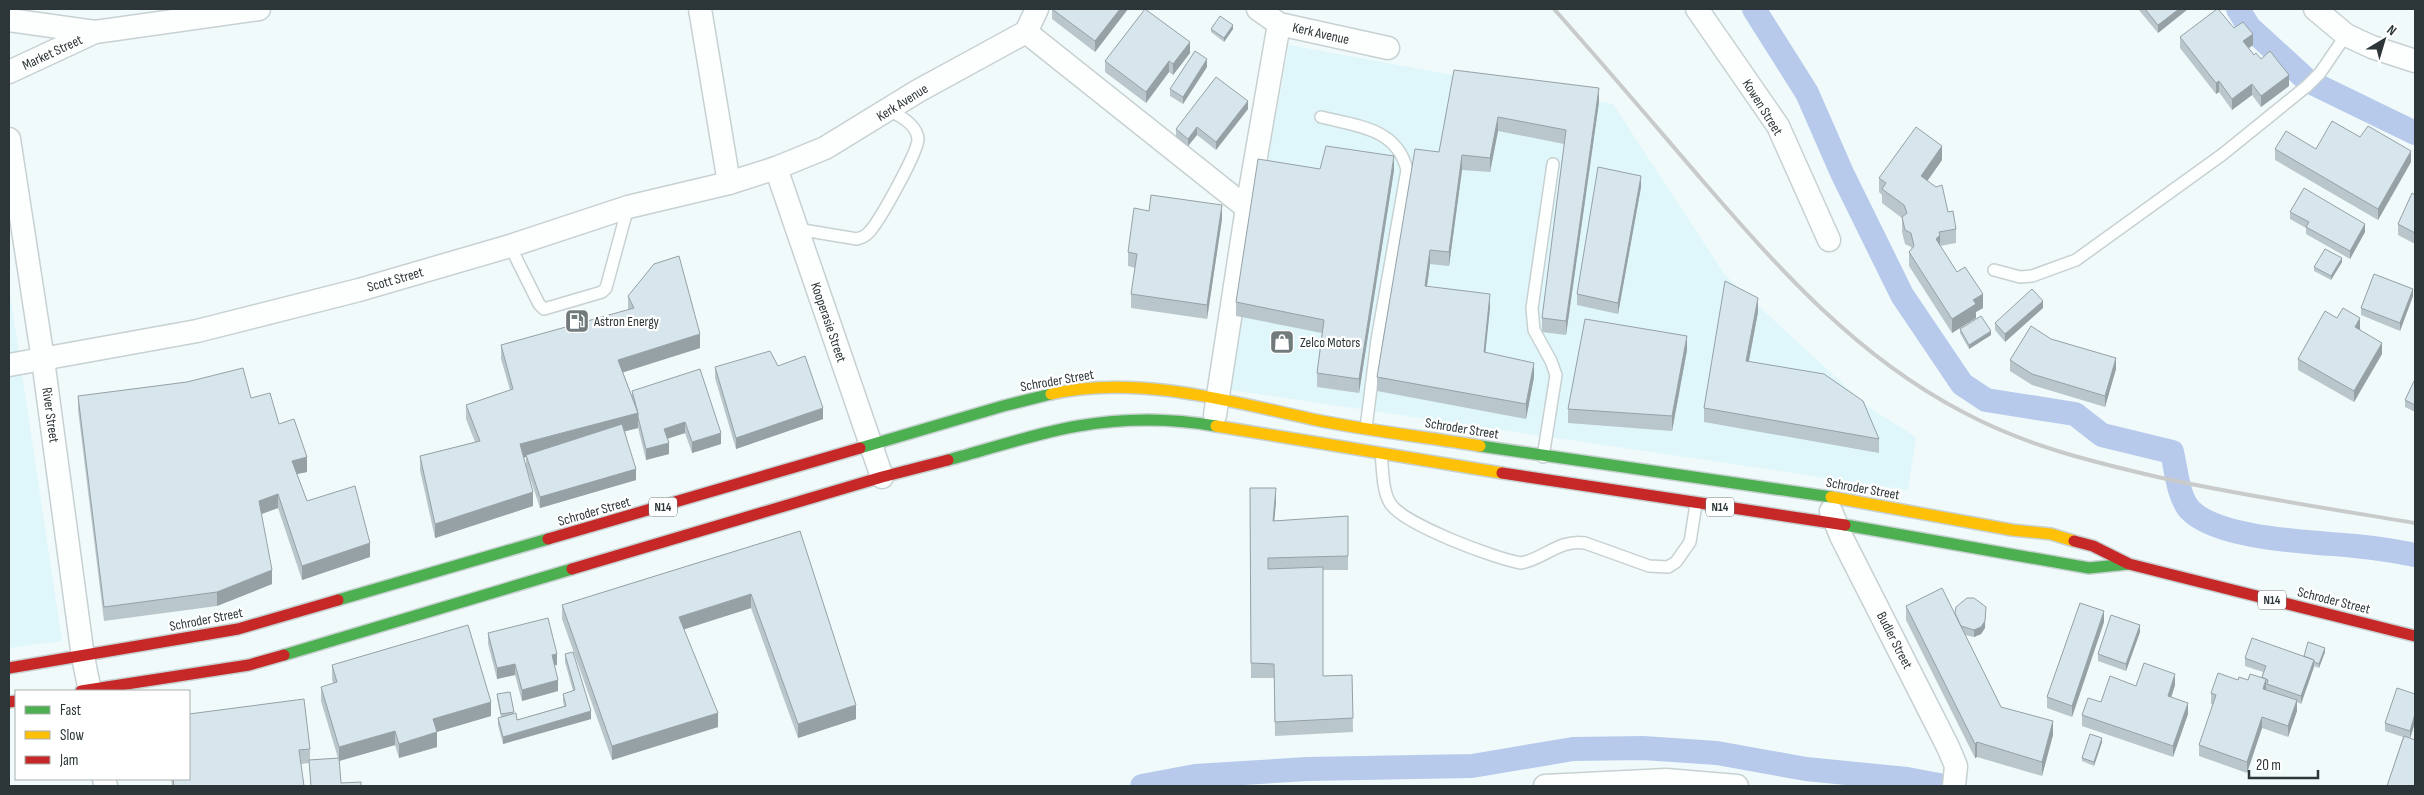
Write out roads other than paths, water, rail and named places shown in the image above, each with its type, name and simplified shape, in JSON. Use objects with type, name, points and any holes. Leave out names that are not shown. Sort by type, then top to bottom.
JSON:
[{"type":"highway","name":"Schroder Street","points":[[9,668],[83,657],[238,629],[1003,406],[1069,390],[1118,388],[1218,398],[1268,411],[1543,457],[1825,496],[2012,530],[2051,534],[2093,546],[2129,564],[2415,636]]},
{"type":"highway","name":"Schroder Street","points":[[93,690],[249,665],[882,477],[1077,426],[1104,422],[1171,420],[1213,425],[1696,504],[1836,524],[2089,568],[2129,564]]},
{"type":"street","name":"Market Street","points":[[9,20],[95,32],[259,9]]},
{"type":"street","points":[[700,9],[729,183]]},
{"type":"street","points":[[1038,9],[1026,32],[1247,208]]},
{"type":"street","name":"Kerk Avenue","points":[[1258,9],[1279,24],[1388,48]]},
{"type":"street","name":"Kowen Street","points":[[1696,9],[1778,126],[1829,240]]},
{"type":"street","points":[[2315,9],[2346,35],[2415,61]]},
{"type":"street","points":[[1213,425],[1247,208],[1279,24]]},
{"type":"street","name":"Market Street","points":[[9,72],[95,32]]},
{"type":"street","name":"Kerk Avenue","points":[[776,168],[825,148],[918,91],[1026,32]]},
{"type":"street","name":"River Street","points":[[9,138],[43,360],[87,690]]},
{"type":"street","name":"Scott Street","points":[[9,365],[197,331],[359,290],[510,246],[628,207],[729,183],[776,168]]},
{"type":"street","name":"Kooperasie Street","points":[[776,168],[882,477]]},
{"type":"street","name":"Budler Street","points":[[1825,496],[1836,524],[1948,746],[1955,779]]},
{"type":"street","points":[[1545,786],[1666,780],[1737,786]]},
{"type":"lane","points":[[1994,270],[2020,277],[2032,276],[2076,260],[2223,154],[2307,86],[2320,73],[2346,35]]},
{"type":"lane","points":[[797,229],[857,239],[865,236],[871,230],[894,193],[917,144],[916,131],[898,115],[888,110]]},
{"type":"lane","points":[[1320,117],[1384,136],[1394,142],[1407,170],[1377,340],[1366,428]]},
{"type":"lane","points":[[1540,479],[1556,375],[1554,366],[1534,330],[1532,308],[1553,164]]},
{"type":"lane","points":[[510,246],[539,304],[544,309],[602,292],[607,285],[628,207]]},
{"type":"lane","points":[[1381,453],[1386,495],[1396,511],[1403,517],[1420,527],[1521,563],[1530,562],[1545,552],[1575,541],[1649,566],[1668,567],[1676,562],[1690,542],[1696,504]]},
{"type":"waterway","points":[[1754,9],[1807,93],[1842,173],[1902,295],[1962,384],[1986,400],[2075,414],[2102,435],[2172,452],[2180,490],[2186,504],[2190,510],[2204,520],[2222,528],[2268,538],[2370,548],[2415,555]]},
{"type":"waterway","points":[[2238,9],[2249,27],[2308,81],[2415,133]]},
{"type":"waterway","points":[[1142,786],[1195,776],[1307,769],[1472,766],[1573,749],[1643,748],[1717,753],[1806,769],[1907,779],[1944,786]]},
{"type":"railway","points":[[1554,9],[1790,278],[1854,338],[1888,365],[1925,390],[1987,424],[2035,444],[2085,459],[2225,491],[2415,523]]},
{"type":"place","name":"Astron Energy","points":[[577,321]]},
{"type":"place","name":"Zelco Motors","points":[[1282,342]]}]
